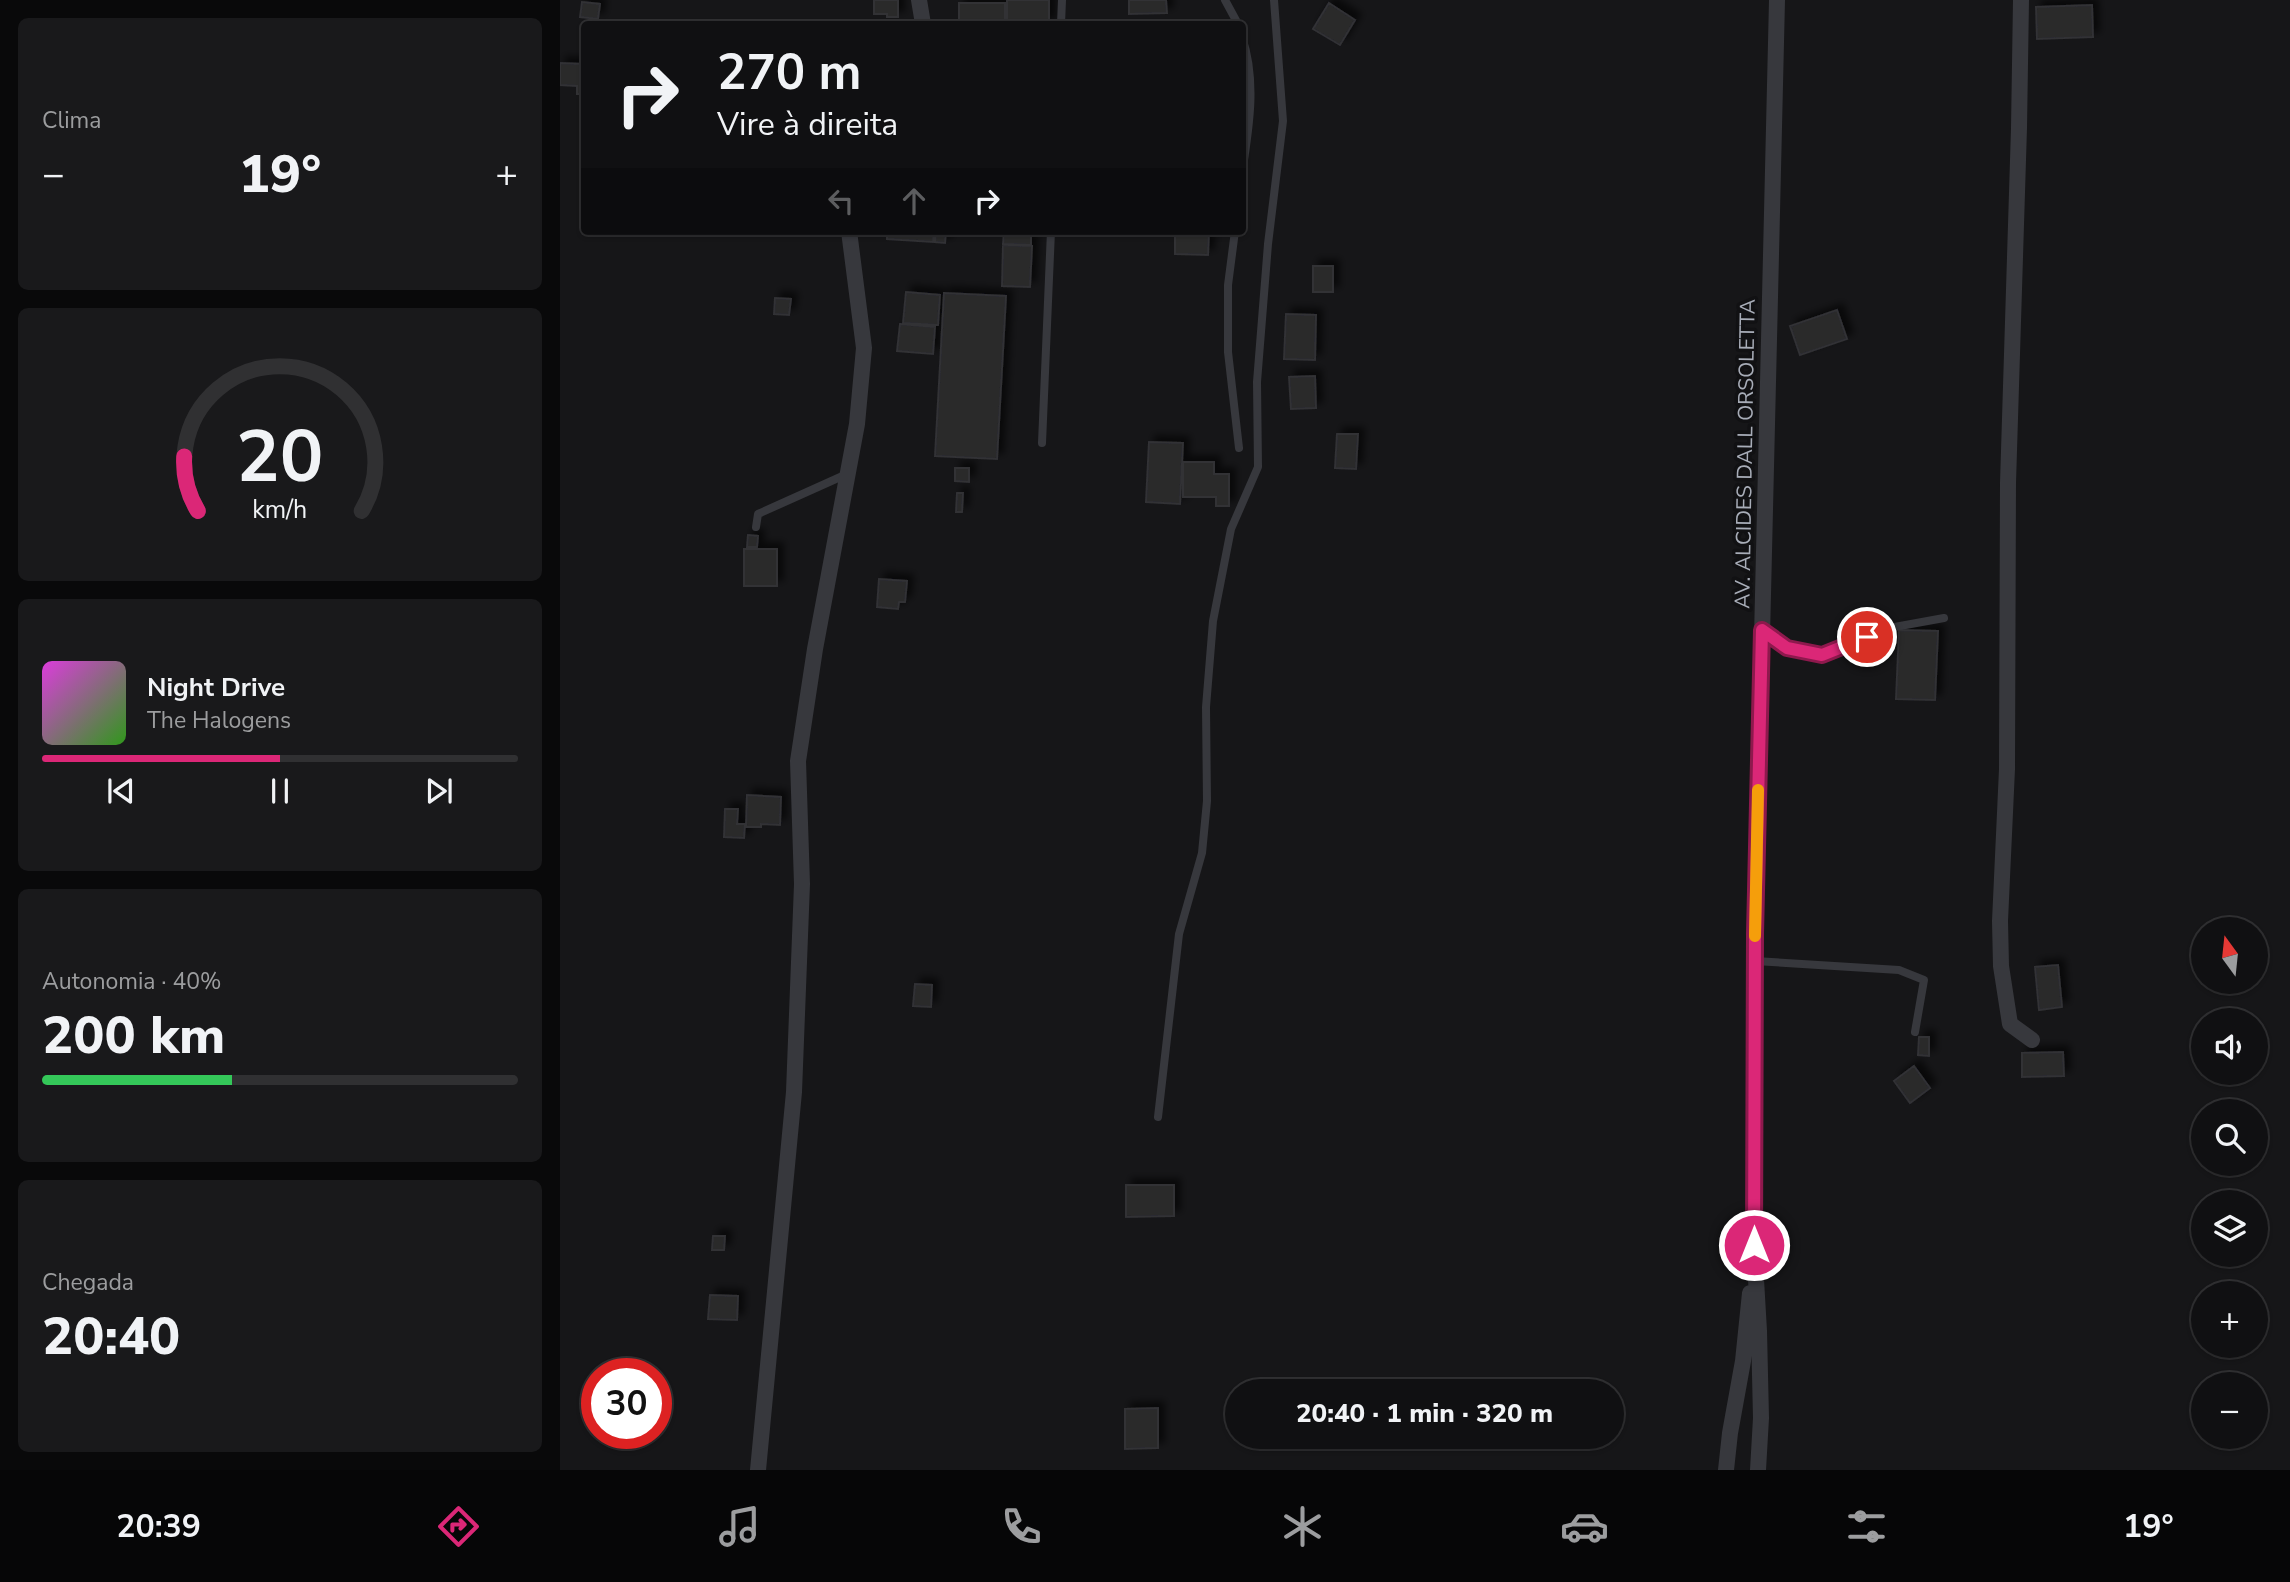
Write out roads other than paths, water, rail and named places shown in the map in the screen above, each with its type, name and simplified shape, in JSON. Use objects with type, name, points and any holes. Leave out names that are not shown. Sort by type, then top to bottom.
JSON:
[{"type":"street","points":[[919,0],[922,21]]},
{"type":"street","name":"AV. ALCIDES DALL ORSOLETTA","points":[[1754,1245],[1755,961],[1777,0]]},
{"type":"street","points":[[2021,0],[2008,482],[2007,769],[2001,966],[2010,1024],[2032,1040]]},
{"type":"street","points":[[758,1470],[794,1093],[802,884],[798,761],[815,649],[857,424],[864,348],[850,235]]},
{"type":"street","points":[[1726,1470],[1743,1361],[1754,1245]]},
{"type":"street","points":[[1754,1245],[1761,1418],[1758,1470]]},
{"type":"lane","points":[[1061,21],[1062,0]]},
{"type":"lane","points":[[1225,0],[1236,21]]},
{"type":"lane","points":[[1158,1117],[1179,934],[1202,853],[1207,801],[1206,707],[1213,621],[1231,529],[1258,467],[1256,382],[1268,244],[1283,121],[1275,0]]},
{"type":"lane","points":[[1246,48],[1251,61],[1250,119],[1246,146]]},
{"type":"lane","points":[[1042,443],[1051,235]]},
{"type":"lane","points":[[1234,235],[1227,285],[1228,352],[1239,448]]},
{"type":"lane","points":[[756,527],[758,514],[847,474]]},
{"type":"lane","points":[[1762,630],[1787,648],[1822,655],[1889,628],[1944,618]]},
{"type":"lane","points":[[1755,961],[1899,970],[1924,980],[1915,1032]]}]
